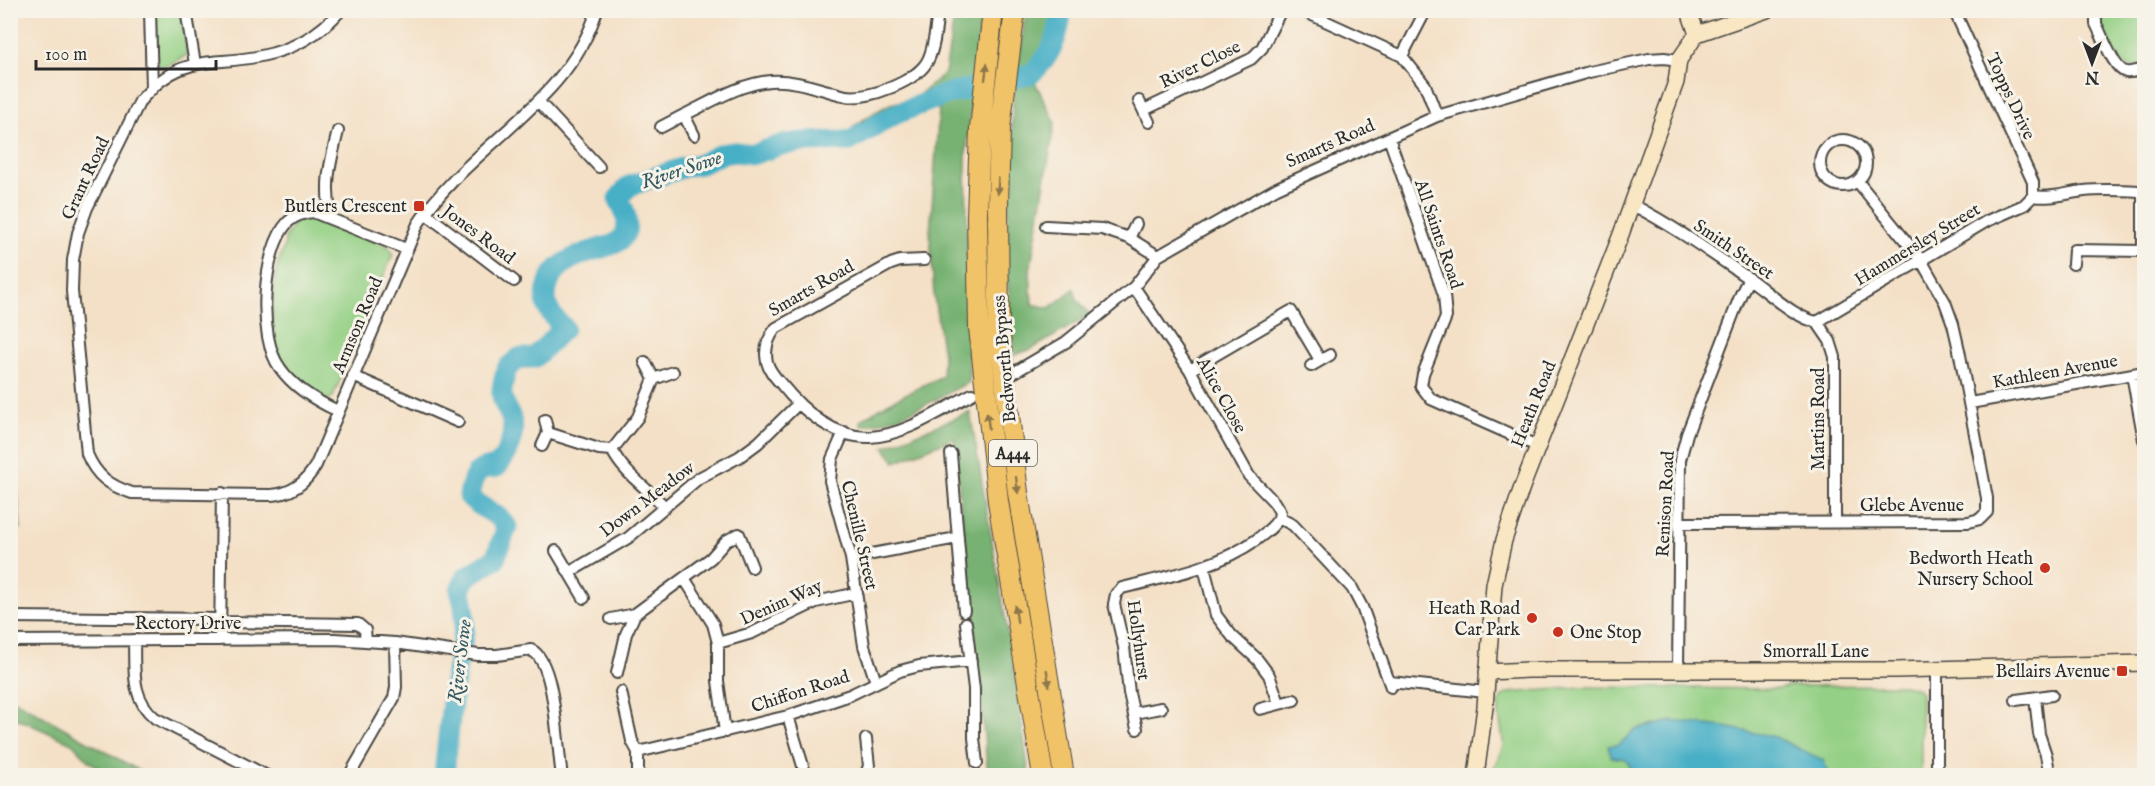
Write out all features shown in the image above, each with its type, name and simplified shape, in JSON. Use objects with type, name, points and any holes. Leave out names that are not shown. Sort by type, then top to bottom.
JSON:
[{"type":"highway","name":"Bedworth Bypass","points":[[993,13],[980,129],[977,215],[980,339],[998,501],[1043,776]]},
{"type":"highway","name":"Bedworth Bypass","points":[[1014,14],[1000,128],[999,328],[1018,494],[1064,776]]},
{"type":"street","points":[[150,10],[152,89]]},
{"type":"street","points":[[186,10],[195,64]]},
{"type":"street","name":"Grant Road","points":[[222,494],[142,494],[122,490],[97,473],[87,454],[85,443],[72,291],[75,246],[82,220],[99,183],[140,101],[152,89],[176,71],[195,64],[262,56],[282,50],[313,35],[340,10]]},
{"type":"street","name":"Armson Road","points":[[222,494],[280,494],[297,488],[311,474],[406,249],[425,213],[440,193],[538,101],[570,65],[589,33],[597,10]]},
{"type":"street","points":[[662,127],[735,90],[772,81],[806,84],[849,96],[864,96],[888,89],[909,78],[927,62],[935,34],[938,10]]},
{"type":"street","name":"River Close","points":[[1149,122],[1142,105],[1251,59],[1262,48],[1281,10]]},
{"type":"street","points":[[1300,10],[1402,56],[1425,85],[1437,116]]},
{"type":"street","points":[[1402,56],[1426,10]]},
{"type":"street","points":[[1691,10],[1697,34]]},
{"type":"street","points":[[1679,60],[1697,34],[1767,10]]},
{"type":"street","name":"Topps Drive","points":[[1954,10],[2033,182],[2033,196]]},
{"type":"street","points":[[2099,10],[2096,24],[2117,66],[2122,72],[2145,69]]},
{"type":"street","name":"Smarts Road","points":[[1016,372],[1066,342],[1134,287],[1158,256],[1277,188],[1437,116],[1589,72],[1649,59],[1679,60]]},
{"type":"street","name":"Heath Road","points":[[1476,776],[1486,692],[1494,585],[1511,517],[1605,277],[1676,82],[1679,60]]},
{"type":"street","points":[[538,101],[598,167]]},
{"type":"street","points":[[684,115],[694,135]]},
{"type":"street","points":[[331,218],[327,179],[338,130]]},
{"type":"street","name":"All Saints Road","points":[[1389,138],[1443,295],[1446,317],[1423,374],[1421,386],[1431,399],[1537,446]]},
{"type":"street","points":[[1844,140],[1854,142],[1861,148],[1866,155],[1867,164],[1865,173],[1858,182],[1841,187],[1832,184],[1824,177],[1820,158],[1828,145],[1844,140]]},
{"type":"street","name":"Glebe Avenue","points":[[1679,523],[1948,523],[1980,519],[1987,512],[1988,506],[1970,403],[1953,324],[1945,302],[1921,260],[1858,182]]},
{"type":"street","points":[[2033,196],[2046,198],[2081,191],[2112,189],[2141,191],[2143,194],[2144,251],[2074,250],[2073,264]]},
{"type":"street","name":"Hammersley Street","points":[[1817,322],[1987,220],[2024,205],[2033,196]]},
{"type":"street","name":"Smith Street","points":[[1631,204],[1647,211],[1749,278],[1806,319],[1817,322]]},
{"type":"street","points":[[338,411],[311,398],[279,367],[268,337],[265,305],[270,262],[286,224],[298,215],[313,212],[406,249]]},
{"type":"street","name":"Jones Road","points":[[425,213],[514,281]]},
{"type":"street","points":[[1129,238],[1136,224]]},
{"type":"street","points":[[1047,226],[1102,229],[1129,238],[1158,256]]},
{"type":"street","name":"Smarts Road","points":[[924,260],[900,261],[891,264],[776,328],[767,345],[767,365],[798,404],[818,420],[844,432],[871,437],[907,428],[972,394]]},
{"type":"street","name":"Renison Road","points":[[1678,671],[1679,479],[1683,447],[1749,278]]},
{"type":"street","name":"Alice Close","points":[[1134,287],[1190,370],[1249,476],[1274,502],[1280,512],[1279,518],[1293,525],[1352,588],[1362,607],[1391,685],[1486,692]]},
{"type":"street","points":[[1190,370],[1291,311],[1320,360]]},
{"type":"street","name":"Martins Road","points":[[1817,322],[1830,341],[1835,357],[1835,522]]},
{"type":"street","points":[[645,362],[654,379]]},
{"type":"street","points":[[612,450],[638,417],[654,379],[673,372]]},
{"type":"street","name":"Kathleen Avenue","points":[[1970,403],[2145,372]]},
{"type":"street","points":[[2132,374],[2145,440]]},
{"type":"street","points":[[353,376],[458,422]]},
{"type":"street","name":"Down Meadow","points":[[570,572],[628,538],[699,478],[758,444],[798,404]]},
{"type":"street","points":[[542,447],[548,433],[545,420]]},
{"type":"street","name":"Chenille Street","points":[[844,432],[832,459],[830,481],[851,558],[864,646],[876,682]]},
{"type":"street","points":[[548,433],[599,449],[612,450]]},
{"type":"street","points":[[612,450],[625,472],[647,488],[664,507]]},
{"type":"street","points":[[951,453],[964,611]]},
{"type":"street","points":[[220,640],[222,494]]},
{"type":"street","points":[[1279,518],[1274,527],[1236,553],[1204,567],[1216,615],[1232,636],[1257,659],[1269,675],[1279,703]]},
{"type":"street","points":[[611,619],[635,614],[711,558],[726,541],[739,534],[752,567]]},
{"type":"street","points":[[851,558],[957,538]]},
{"type":"street","points":[[556,550],[584,598]]},
{"type":"street","name":"Hollyhurst","points":[[1137,729],[1114,598],[1122,588],[1204,567]]},
{"type":"street","points":[[684,578],[712,624],[718,643],[720,702],[725,732]]},
{"type":"street","name":"Denim Way","points":[[718,643],[752,633],[816,602],[857,593]]},
{"type":"street","points":[[617,673],[626,634],[635,614]]},
{"type":"street","name":"Rectory Drive","points":[[10,617],[358,624],[365,630],[366,641]]},
{"type":"street","points":[[966,623],[974,689],[974,738],[977,763]]},
{"type":"street","name":"Rectory Drive","points":[[10,641],[335,639],[395,643],[478,655],[498,655],[525,649],[531,650],[540,656],[550,682],[562,776]]},
{"type":"street","points":[[134,640],[136,688],[141,704],[147,711],[155,718],[267,776]]},
{"type":"street","points":[[349,776],[394,698],[395,643]]},
{"type":"street","name":"Chiffon Road","points":[[638,752],[788,716],[841,698],[900,671],[919,666],[970,661]]},
{"type":"street","name":"Smorrall Lane","points":[[1487,672],[1937,669],[2145,663]]},
{"type":"street","points":[[1936,776],[1937,669]]},
{"type":"street","points":[[621,692],[632,741],[638,752],[638,776]]},
{"type":"street","points":[[2016,700],[2052,695]]},
{"type":"street","points":[[2035,698],[2039,734],[2046,755],[2049,776]]},
{"type":"street","points":[[1260,709],[1294,700]]},
{"type":"street","points":[[1134,713],[1161,708]]},
{"type":"street","points":[[788,716],[806,776]]},
{"type":"street","points":[[865,776],[869,766],[866,739]]},
{"type":"green space","points":[[155,11],[180,11],[187,53],[162,68],[156,60]]},
{"type":"green space","points":[[955,11],[981,11],[966,155],[969,382],[904,415],[861,426],[861,420],[888,403],[942,376],[943,355],[934,296],[930,233],[939,109],[907,113],[863,142],[850,134],[854,126],[872,114],[890,104],[915,98],[945,73]]},
{"type":"green space","points":[[1026,11],[1061,11],[1059,29],[1053,45],[1044,60],[1031,74],[1055,122],[1030,271],[1032,304],[1049,308],[1074,289],[1077,299],[1090,315],[1032,349],[1015,355],[1006,265],[1013,100]]},
{"type":"green space","points":[[2104,11],[2144,11],[2144,64],[2133,67],[2121,63],[2101,25],[2100,17]]},
{"type":"green space","points":[[310,217],[318,218],[389,247],[393,254],[333,397],[328,400],[300,383],[282,365],[276,348],[273,325],[275,278],[285,237],[295,222]]},
{"type":"green space","points":[[970,412],[1017,687],[1029,775],[988,775],[954,438],[895,462],[884,447]]},
{"type":"green space","points":[[10,448],[13,448],[21,529],[11,531]]},
{"type":"green space","points":[[1903,685],[1917,688],[1921,693],[1921,775],[1489,776],[1503,744],[1499,709],[1500,702],[1508,693],[1582,687],[1777,689],[1789,686]]},
{"type":"green space","points":[[11,698],[147,775],[110,775],[90,762],[72,743],[11,716]]},
{"type":"water","points":[[1672,721],[1725,727],[1775,737],[1823,760],[1830,775],[1642,775],[1631,768],[1625,759],[1611,757],[1608,746],[1620,744],[1634,730]]},
{"type":"waterway","name":"River Sowe","points":[[444,776],[455,678],[465,623],[460,590],[466,577],[495,559],[507,527],[500,518],[469,496],[476,474],[483,469],[497,467],[512,438],[510,415],[502,395],[502,385],[507,368],[519,358],[534,358],[564,328],[547,307],[547,289],[554,273],[566,262],[590,251],[612,245],[621,239],[625,234],[627,222],[618,199],[629,186],[688,166],[701,164],[721,154],[735,152],[754,154],[781,145],[802,142],[850,141],[896,114],[947,94],[1031,74],[1044,61],[1053,45],[1059,28],[1061,10]]},
{"type":"place","name":"Butlers Crescent","points":[[419,206]]},
{"type":"place","name":"Bedworth Heath Nursery School","points":[[2045,568]]},
{"type":"place","name":"Heath Road Car Park","points":[[1532,618]]},
{"type":"place","name":"One Stop","points":[[1558,632]]},
{"type":"place","name":"Bellairs Avenue","points":[[2122,671]]}]
